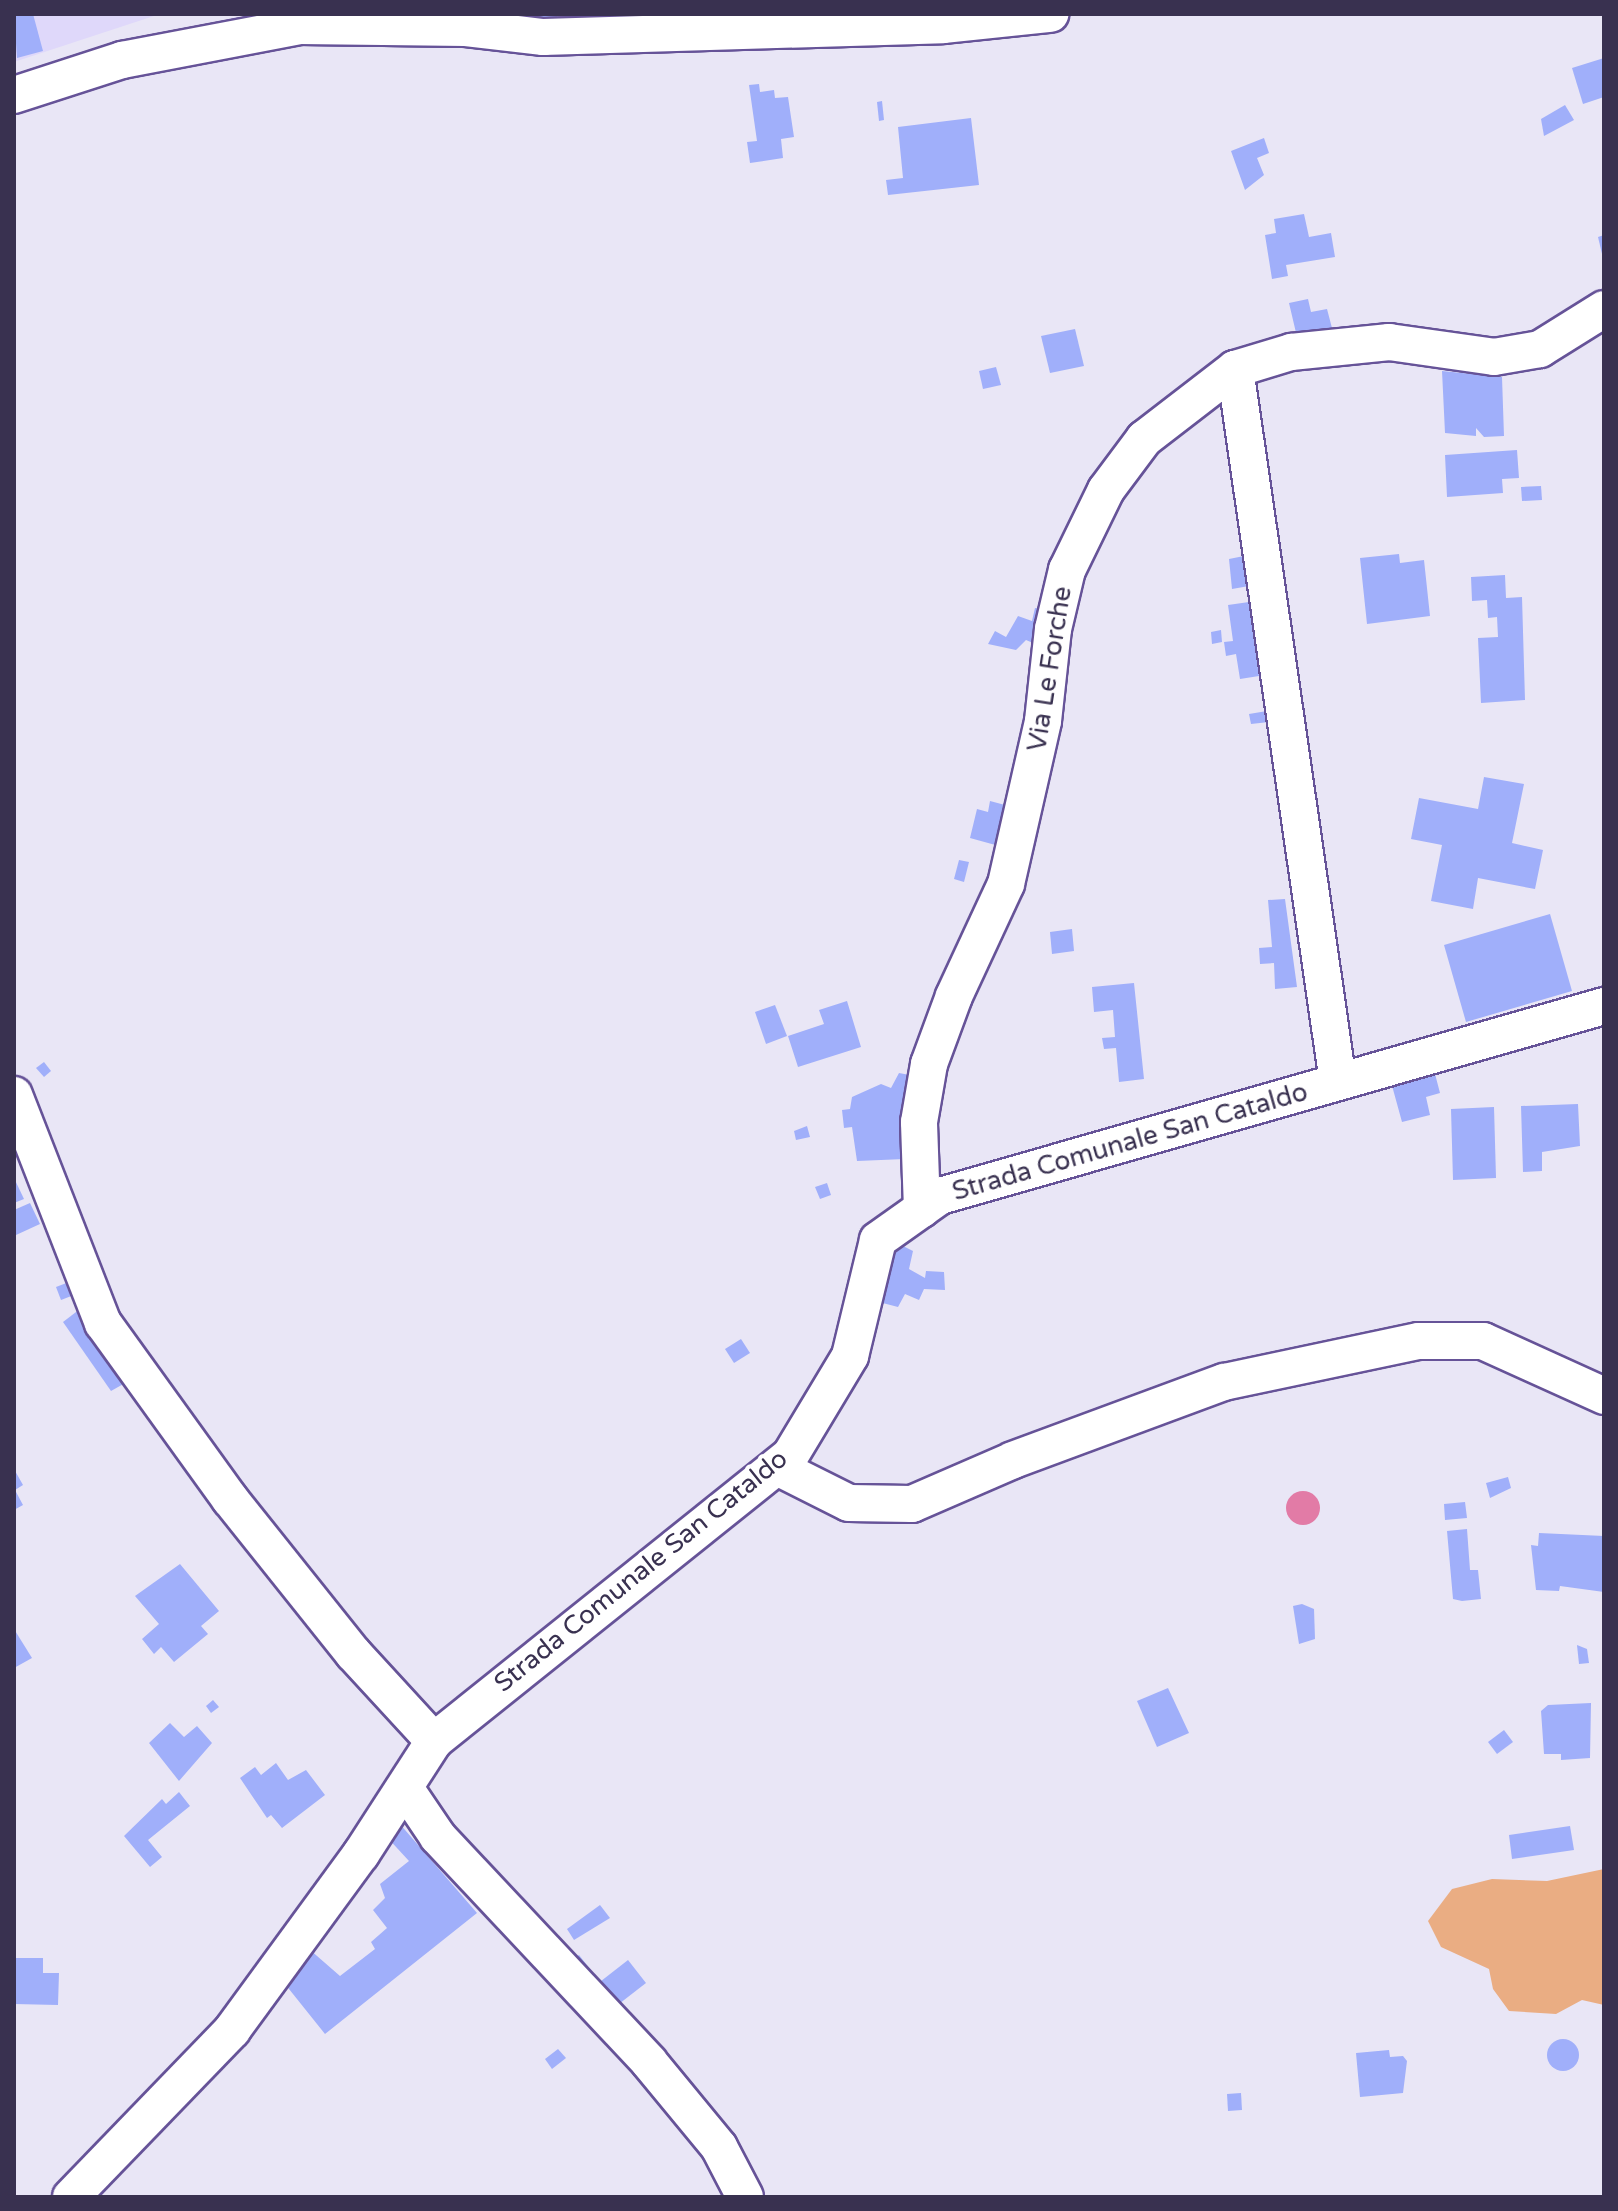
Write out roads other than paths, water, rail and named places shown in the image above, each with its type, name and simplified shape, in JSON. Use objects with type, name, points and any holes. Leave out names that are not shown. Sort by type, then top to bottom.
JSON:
[{"type":"street","points":[[14,95],[122,60],[300,26],[466,28],[543,37],[943,25],[1050,14]]},
{"type":"street","name":"Via Le Forche","points":[[922,1209],[919,1122],[929,1064],[954,996],[1006,884],[1043,721],[1053,629],[1067,570],[1106,490],[1144,439],[1235,369],[1339,343],[1389,342],[1443,354],[1494,357],[1540,349],[1604,309]]},
{"type":"street","points":[[1235,369],[1338,1082]]},
{"type":"street","name":"Strada Comunale San Cataldo","points":[[71,2197],[232,2030],[405,1788],[434,1741],[790,1456],[850,1356],[878,1240],[940,1196],[1604,1006]]},
{"type":"street","points":[[15,1102],[103,1323],[230,1499],[353,1653],[434,1741]]},
{"type":"street","points":[[777,1467],[849,1503],[912,1504],[1013,1460],[1224,1382],[1419,1341],[1483,1341],[1604,1396]]},
{"type":"street","points":[[405,1788],[438,1837],[649,2062],[709,2135],[745,2197]]}]
